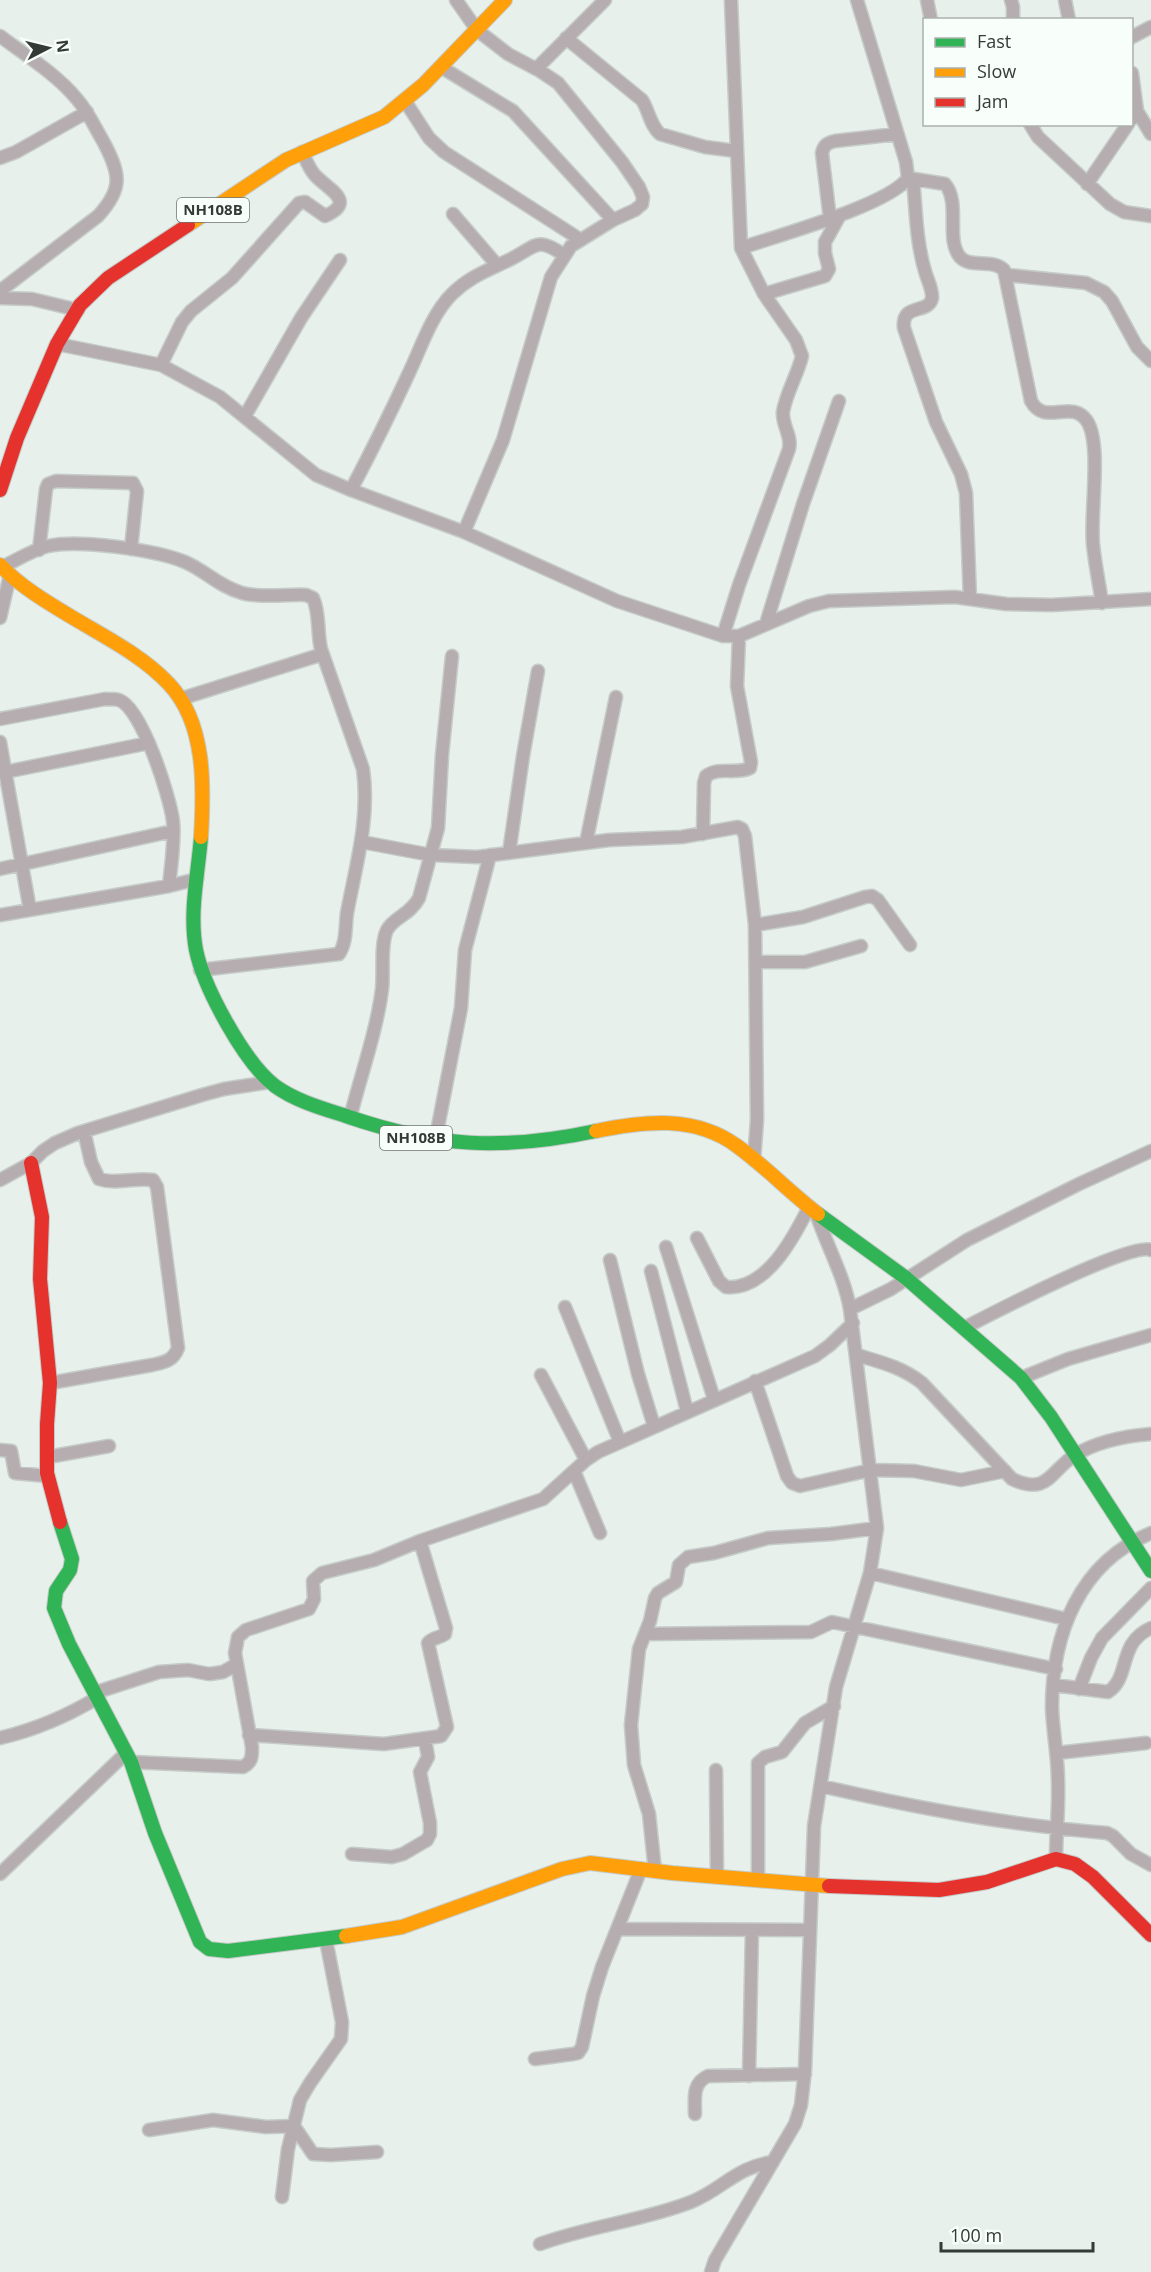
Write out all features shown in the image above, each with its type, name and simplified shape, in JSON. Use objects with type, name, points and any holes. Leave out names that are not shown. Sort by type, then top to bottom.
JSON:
[{"type":"main road","name":"NH108B","points":[[0,490],[17,438],[57,345],[78,310],[108,278],[279,164],[370,124],[405,100],[441,67],[506,0]]},
{"type":"main road","name":"NH108B","points":[[4,569],[157,673],[180,699],[192,726],[201,776],[202,814],[193,940],[200,970],[231,1028],[270,1082],[298,1099],[350,1118],[435,1142],[483,1145],[532,1143],[653,1120],[672,1120],[690,1124],[721,1136],[754,1160],[812,1210],[906,1278],[1021,1378],[1035,1394],[1151,1571]]},
{"type":"main road","points":[[31,1163],[42,1217],[40,1279],[50,1383],[47,1424],[49,1486],[72,1558],[70,1570],[56,1591],[54,1608],[69,1644],[128,1758],[155,1833],[200,1942],[205,1948],[212,1951],[228,1951],[326,1940],[402,1927],[479,1898],[574,1866],[590,1863],[717,1877],[939,1890],[965,1887],[997,1879],[1056,1858],[1075,1864],[1093,1876],[1151,1935]]},
{"type":"street","points":[[456,0],[477,30],[508,54],[558,83],[622,162],[643,197],[642,204],[635,210],[613,220],[571,246],[551,277],[503,440],[464,532]]},
{"type":"street","points":[[536,69],[605,0]]},
{"type":"street","points":[[723,636],[739,585],[789,449],[790,436],[785,426],[783,410],[802,356],[796,340],[764,294],[741,248],[731,0]]},
{"type":"street","points":[[857,0],[910,179],[921,258],[932,293],[932,300],[928,305],[907,313],[903,320],[936,422],[961,474],[966,493],[970,599]]},
{"type":"street","points":[[927,0],[931,18]]},
{"type":"street","points":[[1011,0],[1013,18]]},
{"type":"street","points":[[1065,0],[1069,18]]},
{"type":"street","points":[[1133,36],[1151,27]]},
{"type":"street","points":[[0,36],[61,82],[77,98],[92,120],[115,169],[117,189],[111,202],[98,216],[0,291]]},
{"type":"street","points":[[566,38],[642,100],[648,109],[654,129],[660,134],[705,147],[736,151]]},
{"type":"street","points":[[441,67],[513,111],[613,220]]},
{"type":"street","points":[[405,100],[429,138],[444,152],[581,240]]},
{"type":"street","points":[[0,158],[16,152],[87,112]]},
{"type":"street","points":[[1134,115],[1151,134]]},
{"type":"street","points":[[1031,126],[1038,137],[1117,209],[1151,216]]},
{"type":"street","points":[[1087,184],[1127,126]]},
{"type":"street","points":[[764,294],[825,276],[829,269],[825,242],[835,217],[822,153],[823,147],[828,142],[897,134]]},
{"type":"street","points":[[161,365],[182,322],[191,311],[232,278],[299,203],[305,202],[325,216],[339,205],[338,193],[313,173],[302,153]]},
{"type":"street","points":[[741,248],[835,217],[898,189],[910,179],[945,184],[949,189],[955,241],[961,258],[967,262],[995,264],[1000,266],[1006,275],[1031,401],[1036,409],[1042,412],[1077,412],[1090,426],[1094,446],[1093,544],[1102,603]]},
{"type":"street","points":[[453,214],[497,265]]},
{"type":"street","points":[[351,490],[387,421],[428,332],[452,294],[471,278],[540,244],[551,246],[564,255]]},
{"type":"street","points":[[244,416],[301,318],[340,260]]},
{"type":"street","points":[[1006,275],[1086,283],[1104,292],[1112,301],[1137,347],[1151,361]]},
{"type":"street","points":[[0,298],[32,299],[78,310]]},
{"type":"street","points":[[57,345],[161,365],[220,397],[311,472],[351,490],[464,532],[592,591],[723,636],[739,636],[809,606],[829,602],[955,597],[1006,604],[1102,603],[1151,599]]},
{"type":"street","points":[[766,624],[803,504],[839,401]]},
{"type":"street","points":[[39,550],[46,489],[48,484],[56,481],[133,483],[137,491],[131,549]]},
{"type":"street","points":[[0,618],[4,569],[39,550],[64,545],[131,549],[164,555],[187,563],[224,587],[245,594],[306,595],[313,598],[316,605],[317,631],[323,654],[363,769],[365,783],[362,842],[346,919],[343,948],[339,954],[200,970]]},
{"type":"street","points":[[703,834],[706,776],[717,771],[742,771],[750,768],[737,686],[739,636]]},
{"type":"street","points":[[180,699],[323,654]]},
{"type":"street","points":[[350,1118],[378,1013],[387,930],[414,907],[431,855],[440,812],[442,755],[452,656]]},
{"type":"street","points":[[509,854],[522,756],[538,670]]},
{"type":"street","points":[[586,843],[616,697]]},
{"type":"street","points":[[0,719],[105,699],[119,700],[134,714],[149,743],[170,799],[173,831],[170,886]]},
{"type":"street","points":[[0,742],[3,772],[30,910]]},
{"type":"street","points":[[3,772],[149,743]]},
{"type":"street","points":[[362,842],[431,855],[477,857],[609,840],[682,837],[732,827],[742,830],[745,836],[755,926],[758,1120],[754,1160]]},
{"type":"street","points":[[0,869],[173,831]]},
{"type":"street","points":[[435,1142],[461,1008],[465,950],[490,855]]},
{"type":"street","points":[[0,915],[170,886],[197,879]]},
{"type":"street","points":[[755,926],[803,917],[858,899],[872,897],[878,900],[910,945]]},
{"type":"street","points":[[756,962],[805,963],[861,946]]},
{"type":"street","points":[[0,1180],[31,1163],[55,1143],[84,1131],[213,1092],[270,1082]]},
{"type":"street","points":[[50,1383],[152,1365],[169,1360],[175,1356],[178,1348],[157,1187],[153,1180],[146,1179],[107,1182],[99,1179],[91,1162],[84,1131]]},
{"type":"street","points":[[850,1309],[891,1289],[967,1240],[1151,1151]]},
{"type":"street","points":[[697,1238],[719,1281],[726,1287],[735,1288],[761,1274],[776,1262],[812,1210]]},
{"type":"street","points":[[711,2272],[715,2260],[795,2124],[801,2105],[805,2074],[814,1826],[834,1706],[853,1626],[870,1573],[878,1528],[853,1323],[844,1283],[812,1210]]},
{"type":"street","points":[[666,1247],[714,1400]]},
{"type":"street","points":[[964,1328],[1096,1265],[1139,1248],[1151,1250]]},
{"type":"street","points":[[610,1260],[654,1426]]},
{"type":"street","points":[[651,1271],[687,1411]]},
{"type":"street","points":[[565,1307],[620,1442]]},
{"type":"street","points":[[0,1874],[128,1758],[243,1767],[249,1764],[252,1757],[235,1645],[238,1637],[246,1630],[309,1609],[313,1605],[313,1581],[316,1576],[374,1560],[420,1541],[543,1499],[586,1460],[687,1411],[815,1356],[853,1323]]},
{"type":"street","points":[[1021,1378],[1068,1359],[1151,1335]]},
{"type":"street","points":[[856,1355],[896,1367],[922,1383],[1012,1479],[1029,1486],[1040,1484],[1050,1478],[1075,1455],[1124,1436],[1151,1434]]},
{"type":"street","points":[[542,1375],[586,1460]]},
{"type":"street","points":[[755,1382],[787,1476],[792,1483],[800,1486],[871,1470],[914,1471],[961,1480],[1005,1471]]},
{"type":"street","points":[[48,1457],[109,1446]]},
{"type":"street","points":[[0,1450],[11,1451],[15,1473],[48,1476]]},
{"type":"street","points":[[574,1471],[600,1533]]},
{"type":"street","points":[[535,2059],[578,2053],[582,2048],[593,1996],[618,1929],[648,1870],[649,1814],[632,1753],[632,1725],[639,1649],[658,1593],[675,1582],[679,1565],[688,1557],[768,1538],[878,1528]]},
{"type":"street","points":[[1056,1858],[1058,1785],[1052,1711],[1061,1637],[1066,1620],[1081,1591],[1098,1570],[1110,1557],[1132,1541],[1151,1533]]},
{"type":"street","points":[[249,1735],[369,1743],[404,1742],[441,1736],[447,1727],[428,1643],[445,1634],[446,1628],[420,1541]]},
{"type":"street","points":[[870,1573],[1066,1620]]},
{"type":"street","points":[[1079,1689],[1090,1658],[1102,1638],[1151,1588]]},
{"type":"street","points":[[645,1634],[811,1632],[832,1622],[1056,1669]]},
{"type":"street","points":[[1054,1685],[1101,1692],[1113,1689],[1133,1641],[1151,1628]]},
{"type":"street","points":[[0,1738],[45,1724],[76,1710],[95,1696],[159,1672],[188,1670],[209,1674],[237,1665]]},
{"type":"street","points":[[758,1879],[759,1763],[765,1757],[783,1752],[805,1723],[834,1706]]},
{"type":"street","points":[[352,1854],[392,1857],[404,1854],[427,1840],[430,1834],[430,1822],[420,1778],[422,1766],[428,1757],[426,1739]]},
{"type":"street","points":[[1057,1753],[1146,1743]]},
{"type":"street","points":[[716,1770],[717,1877]]},
{"type":"street","points":[[821,1785],[914,1807],[996,1822],[1107,1833],[1131,1854],[1151,1865]]},
{"type":"street","points":[[618,1929],[810,1930]]},
{"type":"street","points":[[749,2076],[752,1930]]},
{"type":"street","points":[[282,2197],[285,2162],[300,2100],[341,2039],[342,2022],[326,1940]]},
{"type":"street","points":[[695,2114],[696,2086],[701,2079],[708,2076],[805,2074]]},
{"type":"street","points":[[149,2130],[213,2120],[266,2127],[294,2126]]},
{"type":"street","points":[[294,2126],[313,2154],[377,2152]]},
{"type":"street","points":[[540,2244],[568,2234],[624,2222],[691,2202],[743,2170],[757,2164],[773,2162]]},
{"type":"traffic: fast","points":[[201,837],[193,922],[200,966],[216,1003],[238,1042],[263,1075],[275,1086],[300,1100],[327,1110],[379,1126],[440,1140],[499,1143],[530,1141],[596,1131]]},
{"type":"traffic: fast","points":[[818,1214],[906,1278],[1021,1378],[1051,1417],[1151,1571]]},
{"type":"traffic: fast","points":[[60,1522],[72,1559],[70,1570],[56,1591],[54,1608],[69,1644],[131,1762],[155,1833],[200,1942],[209,1949],[228,1951],[346,1936]]},
{"type":"traffic: slow","points":[[188,225],[286,160],[384,117],[423,85],[505,0]]},
{"type":"traffic: slow","points":[[0,565],[33,593],[147,664],[169,684],[181,700],[190,717],[200,756],[201,837]]},
{"type":"traffic: slow","points":[[596,1131],[651,1123],[687,1125],[704,1129],[737,1146],[818,1214]]},
{"type":"traffic: slow","points":[[346,1936],[402,1927],[562,1869],[590,1863],[672,1873],[829,1886]]},
{"type":"traffic: jam","points":[[0,490],[17,438],[57,344],[80,305],[108,278],[188,225]]},
{"type":"traffic: jam","points":[[31,1163],[42,1217],[40,1279],[50,1383],[47,1473],[60,1522]]},
{"type":"traffic: jam","points":[[829,1886],[939,1890],[987,1882],[1056,1859],[1075,1864],[1093,1877],[1151,1935]]}]
